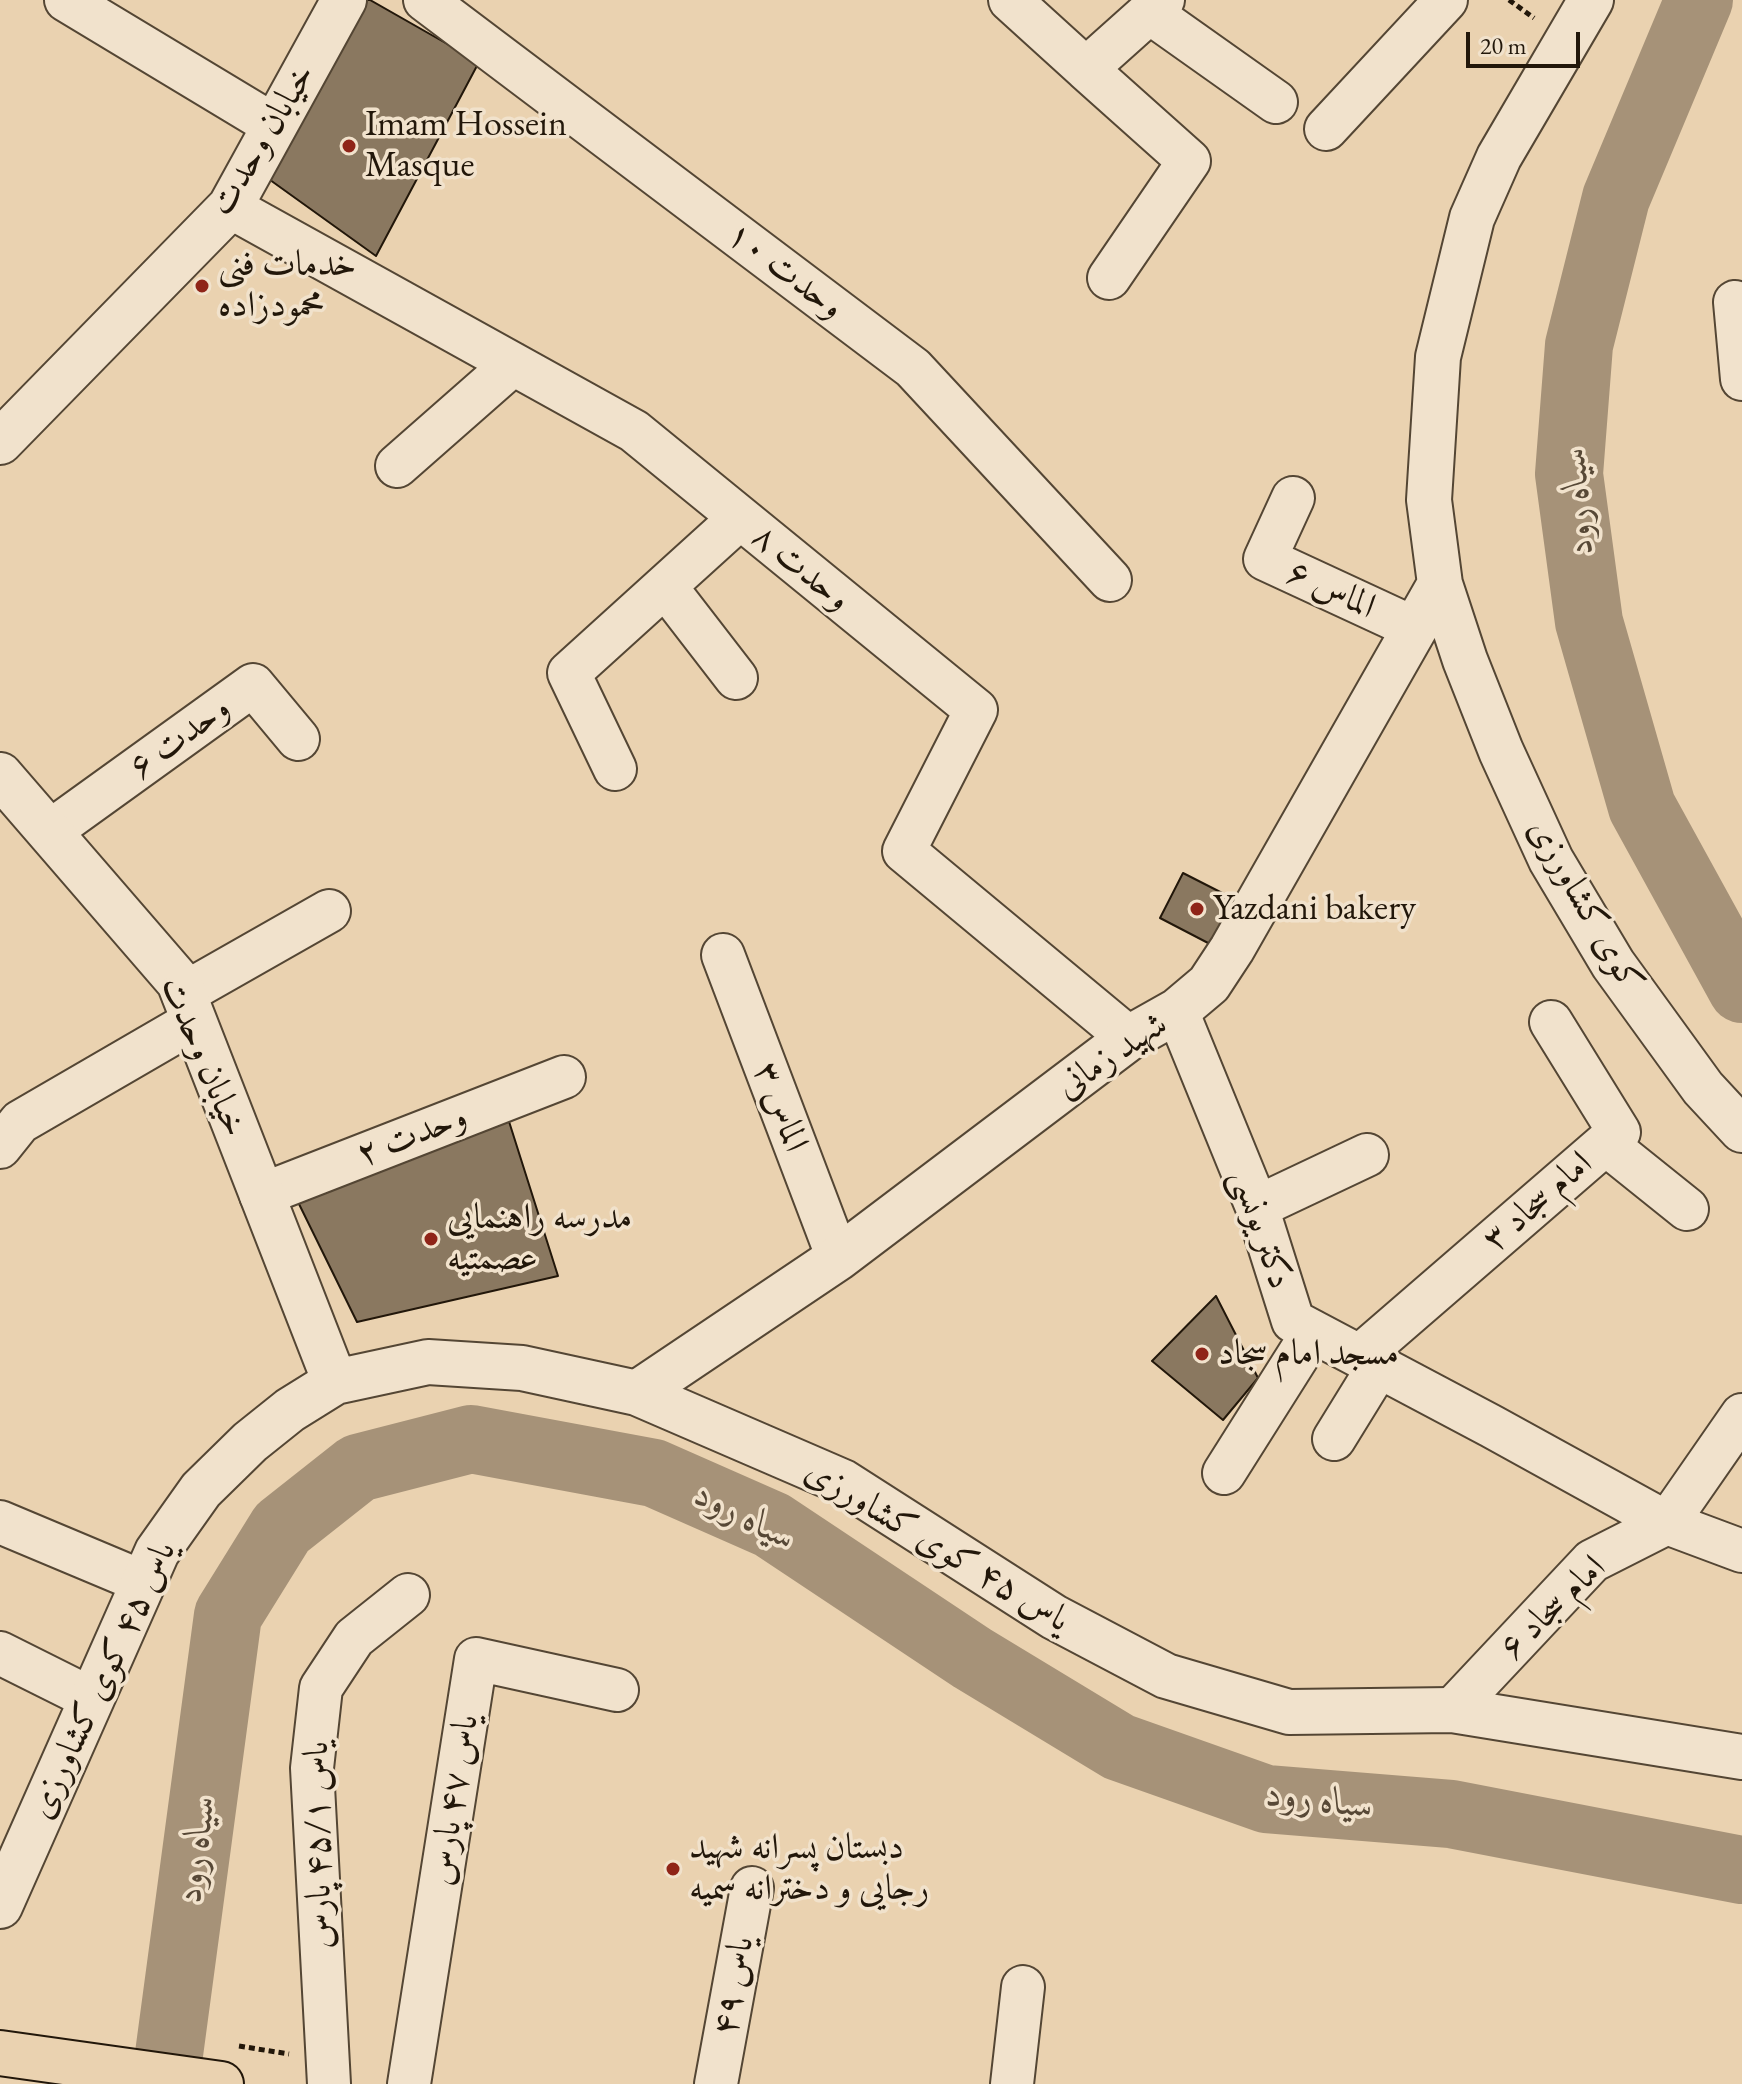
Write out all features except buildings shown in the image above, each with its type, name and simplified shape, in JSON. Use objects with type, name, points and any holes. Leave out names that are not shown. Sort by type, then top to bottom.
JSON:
[{"type":"main road","points":[[0,2053],[221,2084]]},
{"type":"street","points":[[66,0],[108,11],[275,126]]},
{"type":"street","name":"خیابان وحدت","points":[[0,442],[230,207],[344,0]]},
{"type":"street","name":"وحدت ۱۰","points":[[425,0],[913,368],[1110,580]]},
{"type":"street","points":[[1010,0],[1189,161],[1109,278]]},
{"type":"street","points":[[1326,129],[1446,0]]},
{"type":"street","name":"کوی کشاورزی","points":[[1591,0],[1499,157],[1472,218],[1438,357],[1429,500],[1440,584],[1465,660],[1501,751],[1551,860],[1613,964],[1703,1088],[1742,1130]]},
{"type":"street","points":[[1086,69],[1156,6],[1276,102]]},
{"type":"street","name":"وحدت ۸","points":[[230,207],[634,431],[976,710],[904,851],[1129,1038]]},
{"type":"street","points":[[1735,302],[1742,379]]},
{"type":"street","points":[[397,466],[513,364]]},
{"type":"street","name":"الماس ۶","points":[[1293,498],[1265,559],[1414,628]]},
{"type":"street","points":[[615,769],[569,673],[740,518]]},
{"type":"street","name":"شهید زمانی","points":[[637,1393],[838,1258],[1129,1038],[1177,1011],[1209,984],[1232,949],[1440,584]]},
{"type":"street","points":[[665,586],[736,678]]},
{"type":"street","name":"وحدت ۶","points":[[49,832],[253,685],[298,739]]},
{"type":"street","name":"خیابان وحدت","points":[[0,775],[179,982],[335,1382]]},
{"type":"street","points":[[0,1147],[20,1122],[329,911]]},
{"type":"street","name":"الماس ۳","points":[[723,955],[838,1258]]},
{"type":"street","name":"دکتر یونسی","points":[[1177,1011],[1257,1207],[1293,1321],[1667,1523],[1742,1551]]},
{"type":"street","name":"امام سجاد ۳","points":[[1334,1439],[1369,1361],[1619,1132],[1551,1022]]},
{"type":"street","name":"وحدت ۲","points":[[261,1195],[564,1077]]},
{"type":"street","points":[[1606,1144],[1687,1209]]},
{"type":"street","points":[[1257,1207],[1367,1155]]},
{"type":"street","points":[[1224,1473],[1313,1332]]},
{"type":"street","name":"یاس ۴۵ کوی کشاورزی","points":[[0,1906],[157,1552],[201,1490],[250,1442],[290,1410],[335,1382],[428,1362],[522,1368],[637,1393],[843,1482],[1054,1617],[1166,1676],[1289,1712],[1452,1710],[1742,1757]]},
{"type":"street","points":[[1667,1523],[1742,1415]]},
{"type":"street","points":[[0,1522],[143,1582]]},
{"type":"street","name":"امام سجاد ۶","points":[[1452,1710],[1592,1561],[1667,1523]]},
{"type":"street","name":"یاس ۴۵/۱ پارس","points":[[329,2084],[312,1768],[321,1688],[354,1638],[408,1595]]},
{"type":"street","points":[[0,1653],[92,1699]]},
{"type":"street","name":"یاس ۴۷ پارس","points":[[409,2084],[476,1659],[617,1690]]},
{"type":"street","name":"یاس ۴۹","points":[[716,2084],[752,1888]]},
{"type":"street","points":[[1012,2084],[1023,1987]]},
{"type":"waterway","name":"سیاه رود","points":[[1699,0],[1616,198],[1579,345],[1569,474],[1589,622],[1642,807],[1742,989]]},
{"type":"waterway","name":"سیاه رود","points":[[165,2084],[228,1615],[282,1528],[358,1468],[471,1439],[654,1473],[772,1525],[972,1658],[1119,1747],[1266,1799],[1451,1814],[1742,1870]]},
{"type":"place","name":"Imam Hossein Masque","points":[[349,146]]},
{"type":"place","name":"خدمات فنی محمودزاده","points":[[202,286]]},
{"type":"place","name":"Yazdani bakery","points":[[1197,909]]},
{"type":"place","name":"مدرسه راهنمایی عصمتیه","points":[[431,1239]]},
{"type":"place","name":"مسجد امام سجاد","points":[[1202,1354]]},
{"type":"place","name":"دبستان پسرانه شهید رجایی و دخترانه سمیه","points":[[673,1869]]}]
